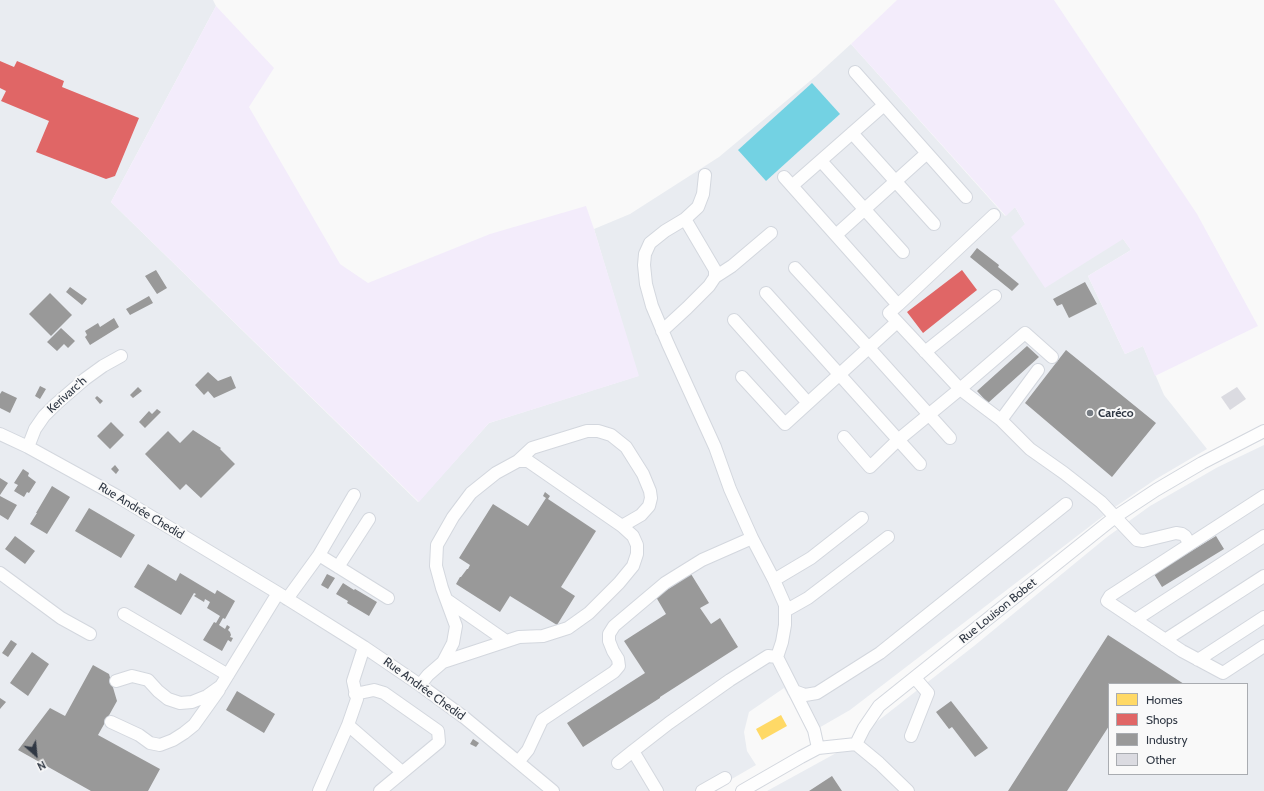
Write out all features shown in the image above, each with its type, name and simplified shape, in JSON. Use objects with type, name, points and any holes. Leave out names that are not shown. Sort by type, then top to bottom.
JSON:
[{"type":"street","points":[[855,72],[966,197]]},
{"type":"street","points":[[884,105],[821,161],[789,181],[898,305]]},
{"type":"street","points":[[852,132],[934,224]]},
{"type":"street","points":[[836,235],[927,154]]},
{"type":"street","points":[[821,161],[903,252]]},
{"type":"street","points":[[705,175],[703,194],[698,207],[685,219],[665,231],[650,243],[645,254],[644,265],[646,284],[652,306],[662,331],[715,447],[730,490],[785,605],[785,625],[782,642],[777,657],[814,730],[818,748]]},
{"type":"street","points":[[994,215],[889,313],[960,389],[1001,420],[1030,449],[1101,502],[1137,540],[1143,542],[1176,533],[1185,536],[1190,544]]},
{"type":"street","points":[[685,219],[715,270],[715,277]]},
{"type":"street","points":[[662,331],[709,286],[715,277],[732,266],[771,233]]},
{"type":"street","points":[[795,268],[950,438]]},
{"type":"street","points":[[766,293],[920,464]]},
{"type":"street","points":[[925,352],[995,296]]},
{"type":"street","points":[[734,320],[808,403]]},
{"type":"street","points":[[742,377],[785,424],[897,322]]},
{"type":"street","points":[[844,437],[870,467],[898,440],[1025,333],[1052,357]]},
{"type":"street","name":"Kerivarc'h","points":[[28,447],[35,429],[44,416],[56,404],[85,379],[103,366],[121,356]]},
{"type":"street","points":[[1001,420],[1038,370]]},
{"type":"street","name":"Rue Louison Bobet","points":[[856,744],[864,728],[879,706],[1115,517],[1169,482],[1264,430]]},
{"type":"street","points":[[420,684],[443,662],[454,644],[456,626],[442,588],[436,566],[438,545],[453,517],[471,492],[496,473],[518,461],[532,448],[587,431],[598,431],[611,436],[626,447],[643,474],[650,491],[651,498],[649,506],[641,515],[622,526]]},
{"type":"street","name":"Rue Andrée Chedid","points":[[0,434],[28,447],[117,496],[364,647],[420,684],[465,718],[553,791]]},
{"type":"street","points":[[443,662],[519,637],[543,636],[568,628],[589,613],[619,583],[632,566],[637,554],[637,545],[633,536],[622,526],[528,461],[518,461]]},
{"type":"street","points":[[111,722],[139,735],[150,743],[160,746],[173,740],[194,725],[282,596],[297,584],[319,555],[354,495]]},
{"type":"street","points":[[1264,496],[1110,596],[1107,601],[1182,651],[1223,673],[1264,646]]},
{"type":"street","points":[[794,691],[805,695],[817,693],[880,653],[1066,504]]},
{"type":"street","points":[[774,580],[811,558],[862,518]]},
{"type":"street","points":[[338,567],[369,519]]},
{"type":"street","points":[[1136,620],[1264,536]]},
{"type":"street","points":[[785,611],[808,598],[888,537]]},
{"type":"street","points":[[518,762],[528,750],[542,720],[614,672],[619,666],[618,659],[609,641],[609,634],[614,626],[665,583],[702,560],[752,538]]},
{"type":"street","points":[[319,555],[388,598]]},
{"type":"street","points":[[0,573],[62,618],[90,634]]},
{"type":"street","points":[[1165,640],[1264,576]]},
{"type":"street","points":[[447,600],[506,642]]},
{"type":"street","points":[[124,614],[228,675]]},
{"type":"street","points":[[1198,660],[1264,617]]},
{"type":"street","points":[[319,791],[348,725],[357,699],[353,681],[364,647]]},
{"type":"street","points":[[618,763],[669,723],[730,680],[768,656],[777,657]]},
{"type":"street","points":[[116,681],[132,676],[148,680],[168,699],[180,703],[192,702],[207,696],[222,686]]},
{"type":"street","points":[[911,736],[928,693],[915,678]]},
{"type":"street","points":[[356,694],[374,690],[384,693],[438,731],[439,742],[380,791]]},
{"type":"street","points":[[348,725],[402,772]]},
{"type":"street","points":[[742,791],[801,756],[818,748],[856,744],[879,763],[908,791]]},
{"type":"street","points":[[633,751],[657,791]]},
{"type":"street","points":[[702,791],[725,778]]},
{"type":"shaded area","points":[[0,0],[213,0],[216,6],[111,202],[418,502],[489,423],[638,376],[594,229],[630,214],[719,157],[816,76],[851,44],[1005,216],[1015,207],[1025,224],[1123,239],[1131,250],[1088,276],[1125,354],[1143,346],[1164,395],[1207,449],[1156,479],[1115,507],[850,710],[810,733],[784,688],[749,712],[744,732],[747,751],[756,765],[711,791],[0,791]]},
{"type":"shaded area","points":[[897,0],[1054,0],[1197,214],[1258,326],[1155,376],[1143,346],[1125,354],[1088,276],[1131,250],[1123,239],[1045,288],[1011,237],[1025,224],[1015,207],[1006,216],[851,44]]},
{"type":"shaded area","points":[[216,6],[274,68],[249,107],[340,264],[368,283],[490,234],[586,206],[639,376],[489,423],[419,502],[111,202]]},
{"type":"shaded area","points":[[1264,445],[1264,791],[767,791],[838,752],[974,646],[1107,537],[1150,506],[1218,467]]},
{"type":"water","points":[[812,83],[840,114],[766,181],[738,150]]},
{"type":"building: Homes","points":[[781,715],[787,726],[762,740],[756,729]]},
{"type":"building: Shops","points":[[0,61],[14,67],[17,61],[64,81],[62,87],[139,118],[115,176],[106,179],[36,152],[49,121],[1,101],[6,91],[0,88]]},
{"type":"building: Shops","points":[[962,270],[977,290],[923,333],[907,312]]},
{"type":"building: Industry","points":[[977,248],[999,265],[998,267],[1019,284],[1012,291],[970,257]]},
{"type":"building: Industry","points":[[156,270],[167,288],[157,294],[145,276]]},
{"type":"building: Industry","points":[[1085,282],[1097,304],[1069,318],[1062,304],[1057,306],[1053,299]]},
{"type":"building: Industry","points":[[70,287],[87,299],[82,305],[66,292]]},
{"type":"building: Industry","points":[[50,293],[72,315],[51,336],[29,314]]},
{"type":"building: Industry","points":[[149,296],[153,303],[130,315],[126,309]]},
{"type":"building: Industry","points":[[114,318],[119,327],[90,345],[85,337],[87,335],[85,331],[98,323],[100,327]]},
{"type":"building: Industry","points":[[61,328],[75,341],[68,348],[64,344],[57,351],[47,342]]},
{"type":"building: Industry","points":[[1027,346],[1039,357],[988,403],[977,391]]},
{"type":"building: Industry","name":"Caréco","points":[[1066,350],[1156,423],[1112,477],[1025,403]]},
{"type":"building: Industry","points":[[208,372],[218,381],[231,376],[236,388],[214,398],[208,391],[204,395],[195,385]]},
{"type":"building: Industry","points":[[40,386],[46,389],[40,399],[35,396]]},
{"type":"building: Industry","points":[[138,387],[142,391],[133,398],[130,395]]},
{"type":"building: Industry","points":[[2,391],[17,398],[10,413],[0,408],[0,394]]},
{"type":"building: Industry","points":[[97,396],[103,401],[100,404],[95,398]]},
{"type":"building: Industry","points":[[157,409],[161,412],[145,428],[139,422],[149,411],[152,414]]},
{"type":"building: Industry","points":[[111,422],[124,435],[110,449],[97,436]]},
{"type":"building: Industry","points":[[193,430],[221,448],[220,449],[235,464],[201,498],[186,484],[180,490],[145,454],[168,431],[180,443]]},
{"type":"building: Industry","points":[[115,465],[119,470],[116,474],[111,469]]},
{"type":"building: Industry","points":[[23,469],[29,473],[28,476],[36,482],[29,493],[27,492],[24,497],[14,491],[18,485],[14,483]]},
{"type":"building: Industry","points":[[0,478],[8,483],[0,495]]},
{"type":"building: Industry","points":[[52,486],[70,497],[47,534],[30,524]]},
{"type":"building: Industry","points":[[545,492],[550,496],[548,499],[596,531],[561,587],[575,596],[557,625],[510,596],[500,612],[456,584],[470,565],[459,558],[493,504],[528,526],[546,498],[543,496]]},
{"type":"building: Industry","points":[[0,496],[17,505],[8,520],[0,515]]},
{"type":"building: Industry","points":[[89,508],[135,535],[121,558],[75,531]]},
{"type":"building: Industry","points":[[15,536],[35,551],[25,564],[5,549]]},
{"type":"building: Industry","points":[[1216,536],[1224,549],[1162,587],[1154,574]]},
{"type":"building: Industry","points":[[148,564],[176,581],[180,573],[215,594],[217,590],[235,601],[225,619],[223,618],[219,625],[225,629],[227,625],[230,627],[228,630],[231,635],[230,637],[233,638],[231,642],[228,640],[222,651],[203,640],[214,622],[216,623],[220,616],[207,608],[210,602],[205,599],[204,602],[194,596],[196,594],[194,593],[181,615],[134,587]]},
{"type":"building: Industry","points":[[327,574],[335,578],[328,589],[321,585]]},
{"type":"building: Industry","points":[[691,574],[709,603],[700,608],[711,624],[720,618],[738,647],[583,747],[567,723],[645,673],[624,641],[666,614],[656,597]]},
{"type":"building: Industry","points":[[343,583],[377,602],[369,616],[347,603],[348,601],[336,594]]},
{"type":"building: Industry","points":[[1108,635],[1182,683],[1108,683],[1108,728],[1067,791],[1008,791]]},
{"type":"building: Industry","points":[[11,640],[17,644],[8,657],[2,653]]},
{"type":"building: Industry","points":[[32,652],[49,664],[28,696],[10,683]]},
{"type":"building: Industry","points":[[93,665],[109,674],[117,701],[98,735],[160,769],[148,791],[91,791],[18,750],[50,708],[65,716]]},
{"type":"building: Industry","points":[[237,691],[275,714],[264,733],[226,710]]},
{"type":"building: Industry","points":[[0,698],[6,702],[0,709]]},
{"type":"building: Industry","points":[[951,701],[988,748],[975,757],[952,727],[949,729],[936,712]]},
{"type":"building: Industry","points":[[473,739],[479,743],[476,747],[470,744]]},
{"type":"building: Industry","points":[[832,776],[842,791],[809,791]]},
{"type":"building: Other","points":[[1237,387],[1246,399],[1230,410],[1221,397]]},
{"type":"place","name":"Caréco","points":[[1090,413]]}]
